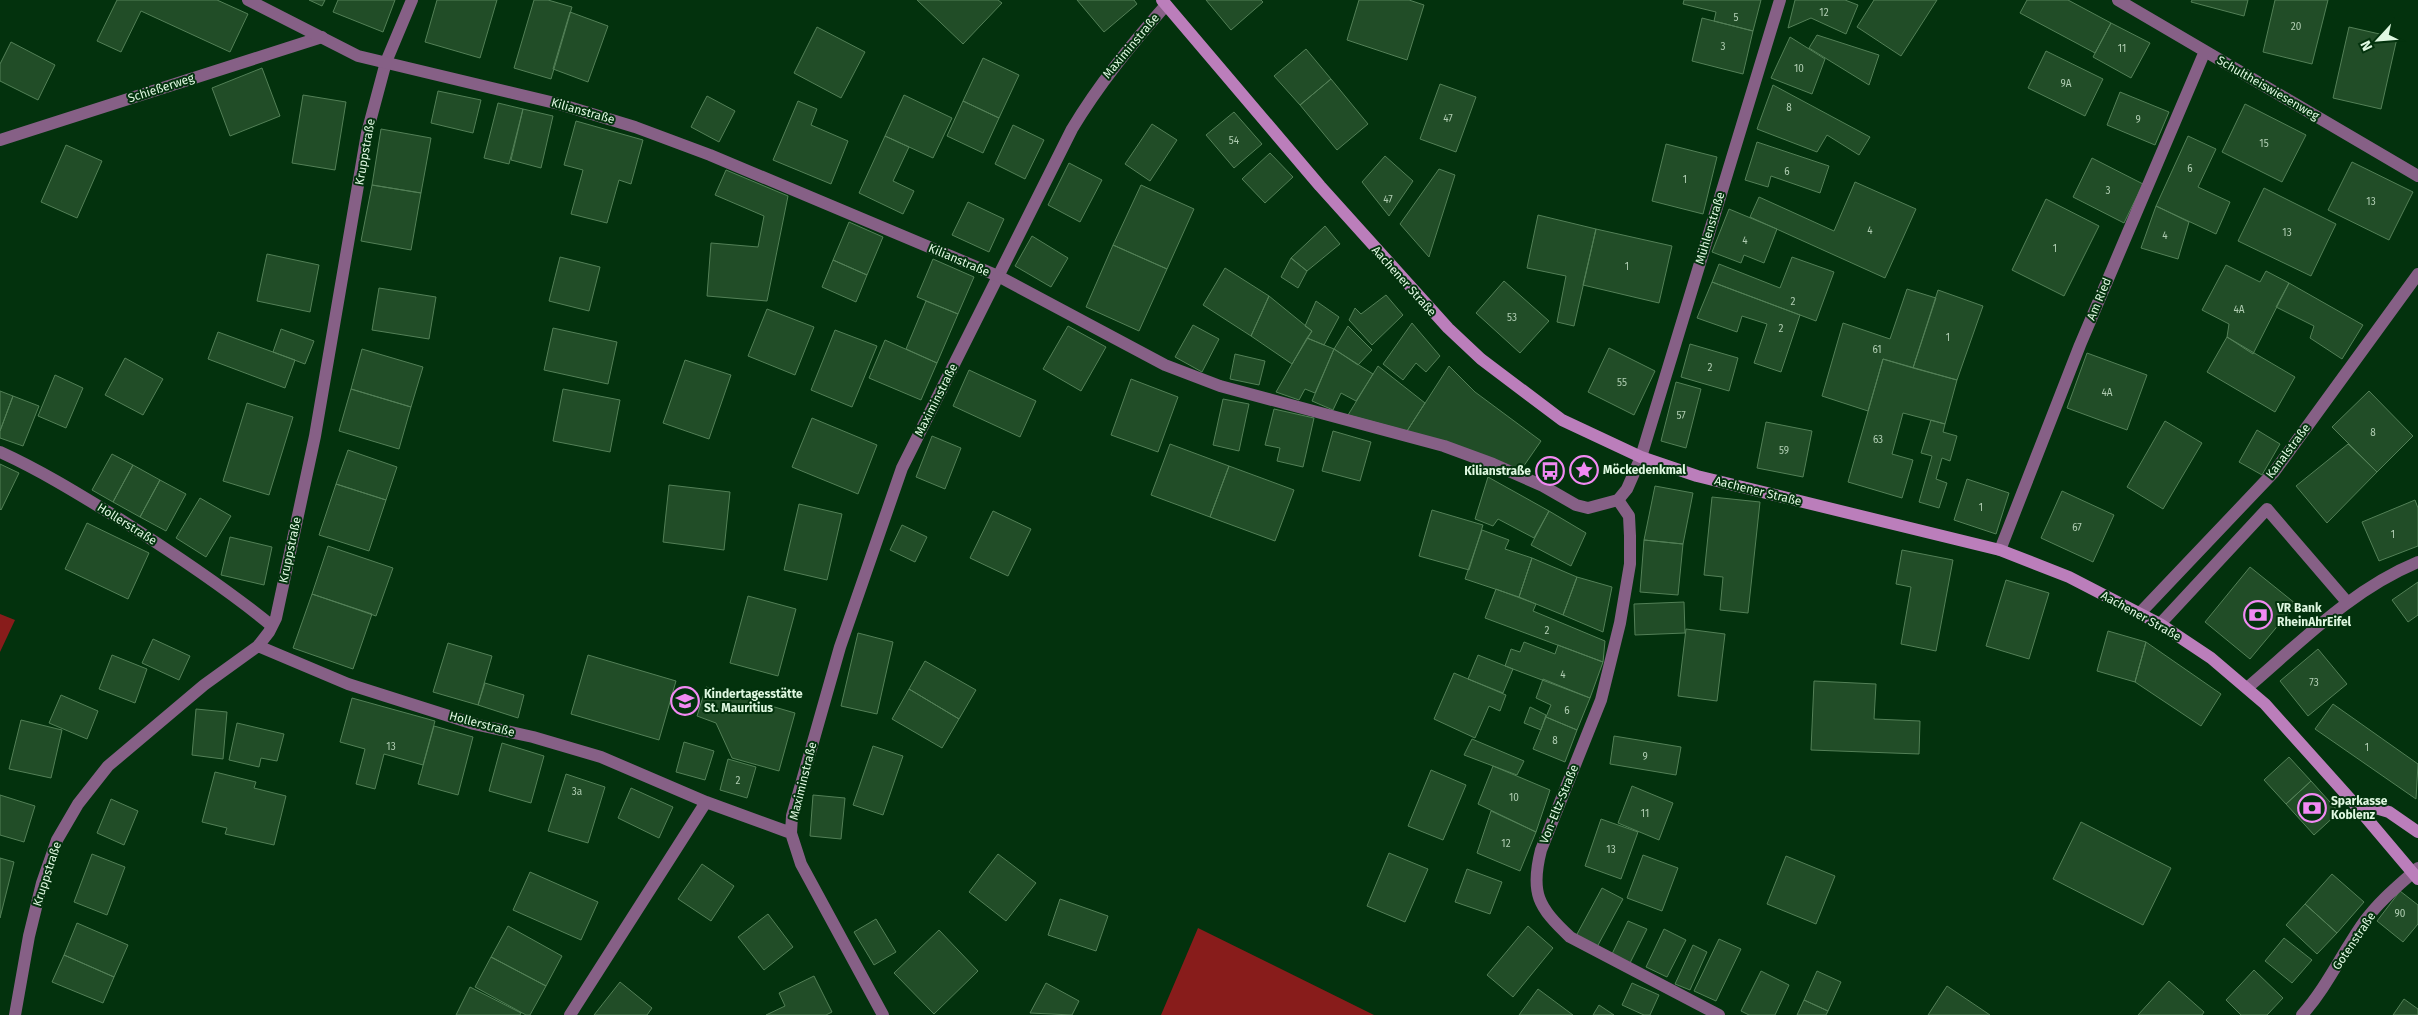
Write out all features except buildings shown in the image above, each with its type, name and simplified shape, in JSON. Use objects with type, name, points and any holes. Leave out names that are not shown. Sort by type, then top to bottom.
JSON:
[{"type":"main road","name":"Aachener Straße","points":[[1164,2],[1320,186],[1448,328],[1488,365],[1562,420],[1641,457],[1697,476],[2000,550],[2069,577],[2140,613],[2211,658],[2265,704],[2416,874]]},
{"type":"main road","points":[[2352,800],[2389,812],[2418,832]]},
{"type":"street","name":"Kilianstraße","points":[[248,0],[358,56],[559,104],[635,127],[710,155],[998,276],[1165,364],[1220,386],[1444,446],[1494,464],[1543,486],[1576,505],[1588,508],[1618,500]]},
{"type":"street","name":"Kruppstraße","points":[[15,1015],[29,936],[42,883],[57,840],[78,804],[108,766],[204,686],[258,646],[276,618],[315,436],[367,132],[386,62],[412,0]]},
{"type":"street","name":"Mühlenstraße","points":[[1641,457],[1780,0]]},
{"type":"street","name":"Schultheiswiesenweg","points":[[2118,0],[2418,176]]},
{"type":"street","name":"Maximinstraße","points":[[883,1015],[801,864],[791,833],[796,800],[840,647],[902,468],[1072,129],[1095,91],[1164,2]]},
{"type":"street","name":"Schießerweg","points":[[0,140],[322,37]]},
{"type":"street","name":"Am Ried","points":[[2000,550],[2080,345],[2205,51]]},
{"type":"street","name":"Kanalstraße","points":[[2140,613],[2274,472],[2418,274]]},
{"type":"street","name":"Hollerstraße","points":[[0,452],[72,489],[177,556],[240,599],[272,626]]},
{"type":"street","points":[[1618,500],[1627,489],[1641,457]]},
{"type":"street","name":"Von-Eltz-Straße","points":[[1618,500],[1629,516],[1630,536],[1630,564],[1620,623],[1601,700],[1541,850],[1535,876],[1539,899],[1552,920],[1570,937],[1719,1015]]},
{"type":"street","points":[[2160,624],[2267,509],[2348,602]]},
{"type":"street","points":[[2247,688],[2348,602],[2377,582],[2418,562]]},
{"type":"street","name":"Hollerstraße","points":[[258,646],[348,684],[474,724],[533,737],[601,757],[706,802]]},
{"type":"street","points":[[570,1015],[706,802]]},
{"type":"street","name":"Maximinstraße","points":[[706,802],[791,833]]},
{"type":"street","name":"Gotenstraße","points":[[2302,1015],[2317,998],[2364,922],[2388,893],[2416,874]]},
{"type":"shaded area","points":[[0,614],[15,620],[0,652]]},
{"type":"shaded area","points":[[1198,928],[1374,1015],[1161,1015]]},
{"type":"place","name":"Möckedenkmal","points":[[1584,470]]},
{"type":"place","name":"Kilianstraße","points":[[1550,471]]},
{"type":"place","name":"VR Bank RheinAhrEifel","points":[[2258,615]]},
{"type":"place","name":"Kindertagesstätte St. Mauritius","points":[[685,701]]},
{"type":"place","name":"Sparkasse Koblenz","points":[[2312,808]]}]
